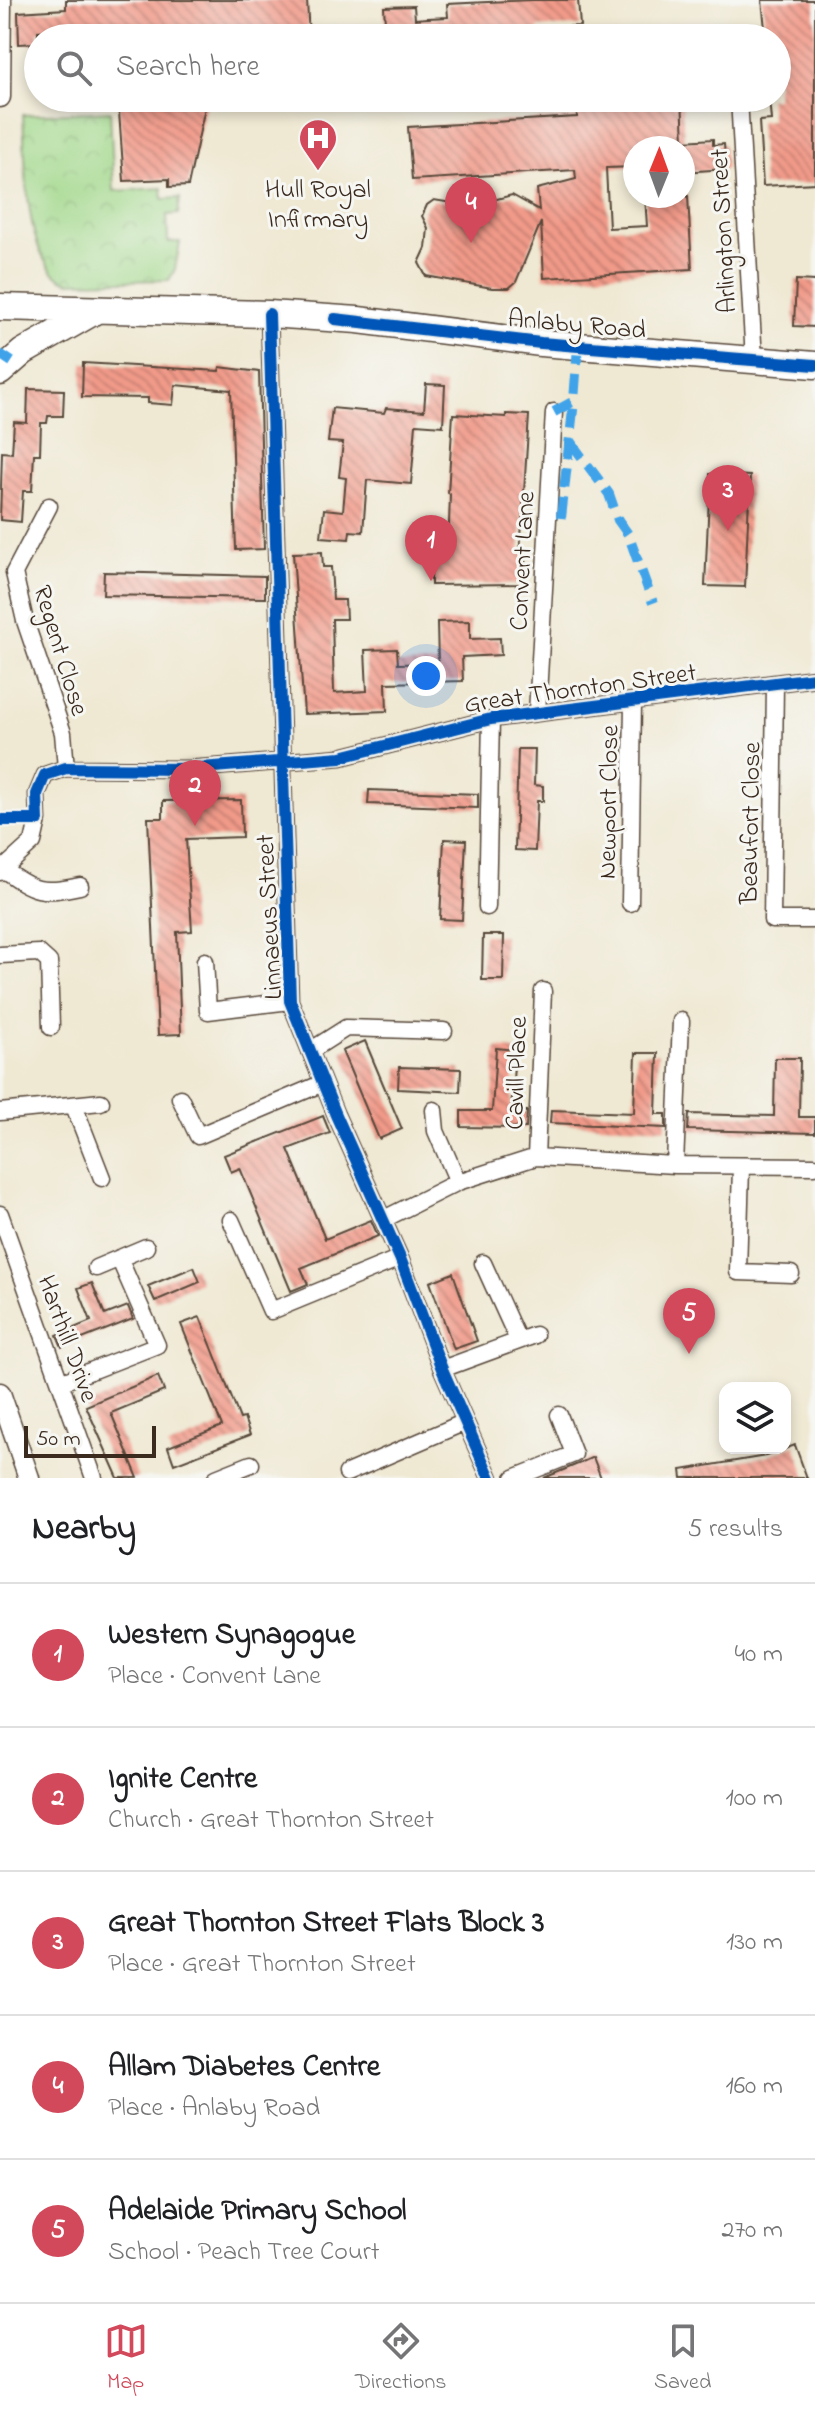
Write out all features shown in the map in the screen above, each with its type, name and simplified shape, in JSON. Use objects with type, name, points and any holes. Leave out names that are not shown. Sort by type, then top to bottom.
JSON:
[{"type":"main road","name":"Anlaby Road","points":[[0,307],[269,314],[358,320],[541,343],[815,365]]},
{"type":"main road","points":[[0,372],[23,352],[98,309]]},
{"type":"street","points":[[0,97],[1,0]]},
{"type":"street","name":"Arlington Street","points":[[740,112],[754,360]]},
{"type":"street","name":"Linnaeus Street","points":[[269,314],[290,1001],[490,1478]]},
{"type":"street","name":"Convent Lane","points":[[537,713],[554,412]]},
{"type":"street","name":"Regent Close","points":[[49,506],[14,573],[25,621],[63,733],[66,768]]},
{"type":"street","name":"Great Thornton Street","points":[[66,768],[188,769],[341,757],[491,719],[815,678]]},
{"type":"street","name":"Beaufort Close","points":[[775,683],[772,920],[815,920]]},
{"type":"street","name":"Newport Close","points":[[630,903],[633,702]]},
{"type":"street","points":[[487,907],[491,719]]},
{"type":"street","points":[[66,768],[45,775],[37,794],[38,820],[33,842],[2,870],[23,884],[49,893],[80,886]]},
{"type":"street","points":[[0,955],[39,953],[49,962],[51,1027]]},
{"type":"street","points":[[205,961],[208,1011],[290,1001]]},
{"type":"street","name":"Cavill Place","points":[[536,1157],[543,991]]},
{"type":"street","points":[[675,1165],[681,1021]]},
{"type":"street","points":[[310,1051],[346,1028],[444,1031]]},
{"type":"street","points":[[180,1098],[198,1136],[323,1083]]},
{"type":"street","points":[[0,1112],[101,1102]]},
{"type":"street","points":[[74,1106],[102,1178]]},
{"type":"street","points":[[434,1110],[436,1131],[458,1182]]},
{"type":"street","name":"Cavill Place","points":[[384,1219],[458,1182],[536,1157],[675,1165],[815,1166]]},
{"type":"street","points":[[741,1167],[738,1272],[791,1274]]},
{"type":"street","name":"Harthill Drive","points":[[0,1214],[94,1478]]},
{"type":"street","points":[[231,1220],[271,1311],[400,1258]]},
{"type":"street","points":[[96,1268],[146,1247]]},
{"type":"street","points":[[60,1383],[157,1345],[119,1258]]},
{"type":"street","points":[[483,1263],[518,1340]]},
{"type":"street","points":[[442,1369],[535,1335]]},
{"type":"street","points":[[0,1393],[29,1478]]},
{"type":"street","points":[[514,1478],[574,1454],[559,1415]]},
{"type":"street","points":[[347,1473],[465,1422]]},
{"type":"street","points":[[216,1478],[251,1464]]},
{"type":"green space","points":[[110,112],[114,191],[162,188],[163,199],[180,198],[178,214],[167,215],[168,242],[180,242],[175,269],[169,280],[70,282],[54,273],[43,257],[30,210],[23,115]]},
{"type":"building","points":[[66,0],[307,0],[308,24],[24,24],[24,44],[19,44],[18,12],[66,9]]},
{"type":"building","points":[[578,0],[580,24],[385,24],[384,7],[414,6],[415,19],[448,17],[447,4]]},
{"type":"building","points":[[762,0],[815,0],[815,183],[763,186],[759,121],[771,120],[770,112],[791,112],[791,24],[765,24]]},
{"type":"building","points":[[119,112],[204,112],[188,186],[169,187],[169,179],[124,181]]},
{"type":"building","points":[[577,112],[683,112],[684,136],[623,136],[623,167],[606,168],[609,228],[647,226],[646,208],[689,208],[692,269],[544,278],[541,222],[516,282],[509,288],[492,288],[426,276],[419,263],[426,248],[428,228],[422,216],[427,205],[434,200],[470,206],[512,195],[539,210],[537,189],[576,179],[575,170],[412,180],[408,127],[577,117]]},
{"type":"building","points":[[713,139],[713,145],[724,144],[726,169],[695,171],[695,140]]},
{"type":"building","points":[[796,280],[815,281],[815,327],[794,326]]},
{"type":"building","points":[[83,363],[219,371],[220,367],[259,372],[264,549],[236,550],[231,390],[175,385],[173,405],[148,403],[148,398],[82,397]]},
{"type":"building","points":[[426,384],[445,385],[443,426],[416,424],[411,484],[367,480],[363,532],[350,531],[349,539],[321,537],[324,509],[343,511],[346,478],[339,477],[343,443],[328,442],[332,408],[384,413],[386,408],[424,411]]},
{"type":"building","points":[[28,389],[64,390],[63,416],[48,416],[47,423],[41,423],[40,454],[34,454],[32,491],[23,491],[21,522],[0,520],[2,452],[12,453],[14,422],[27,423]]},
{"type":"building","points":[[453,414],[529,415],[520,553],[525,553],[526,584],[431,585],[431,554],[448,555]]},
{"type":"building","points":[[710,474],[750,476],[745,587],[705,586]]},
{"type":"building","points":[[322,552],[323,567],[331,567],[333,600],[345,600],[346,619],[332,619],[334,693],[367,691],[365,650],[397,649],[398,664],[438,663],[437,622],[470,621],[470,639],[500,638],[501,655],[462,657],[463,681],[386,683],[387,711],[304,714],[293,553]]},
{"type":"building","points":[[104,572],[265,576],[265,598],[103,595]]},
{"type":"building","points":[[518,749],[535,749],[534,785],[543,786],[543,801],[537,801],[535,851],[515,850]]},
{"type":"building","points":[[369,790],[478,794],[478,808],[368,804]]},
{"type":"building","points":[[241,800],[242,837],[186,839],[192,931],[177,932],[181,1034],[158,1035],[148,818],[163,818],[163,801]]},
{"type":"building","points":[[444,839],[466,840],[462,920],[440,919]]},
{"type":"building","points":[[483,935],[504,935],[503,980],[482,980]]},
{"type":"building","points":[[365,1041],[402,1129],[379,1139],[342,1051]]},
{"type":"building","points":[[496,1048],[515,1050],[511,1111],[527,1111],[526,1128],[461,1127],[461,1111],[492,1111]]},
{"type":"building","points":[[636,1053],[658,1053],[656,1114],[666,1114],[666,1128],[550,1123],[551,1110],[634,1113]]},
{"type":"building","points":[[775,1058],[800,1058],[799,1117],[815,1117],[815,1133],[688,1130],[689,1114],[774,1116]]},
{"type":"building","points":[[399,1067],[461,1069],[460,1092],[398,1089]]},
{"type":"building","points":[[323,1116],[330,1133],[288,1149],[325,1239],[371,1220],[378,1236],[301,1268],[308,1284],[291,1291],[240,1168],[231,1172],[224,1155]]},
{"type":"building","points":[[194,1267],[200,1282],[155,1301],[148,1286]]},
{"type":"building","points":[[453,1273],[477,1341],[454,1349],[430,1282]]},
{"type":"building","points":[[92,1283],[105,1315],[128,1306],[133,1319],[62,1347],[57,1335],[91,1321],[78,1288]]},
{"type":"building","points":[[200,1317],[240,1419],[244,1418],[250,1435],[174,1464],[168,1447],[222,1426],[181,1324]]},
{"type":"building","points":[[158,1376],[164,1391],[111,1413],[138,1478],[118,1478],[86,1406]]},
{"type":"building","points":[[795,1445],[807,1478],[682,1478],[681,1470],[771,1454],[791,1454],[791,1447]]},
{"type":"building","points":[[593,1457],[601,1478],[544,1478],[578,1464]]},
{"type":"marked path","points":[[554,412],[574,401],[578,346]]},
{"type":"marked path","points":[[0,354],[12,362]]},
{"type":"marked path","points":[[561,518],[574,401]]},
{"type":"marked path","points":[[570,441],[609,494],[618,520],[628,534],[653,603]]},
{"type":"cycle path","points":[[269,314],[290,1001],[490,1478]]},
{"type":"cycle path","points":[[335,319],[541,343],[815,365]]},
{"type":"cycle path","points":[[0,820],[38,820],[37,794],[45,775],[66,768],[188,769],[341,757],[491,719],[815,678]]},
{"type":"place","name":"Hull Royal Infirmary","points":[[318,172]]},
{"type":"place","name":"Allam Diabetes Centre","points":[[471,243]]},
{"type":"place","name":"Great Thornton Street Flats Block 3","points":[[728,531]]},
{"type":"place","name":"Western Synagogue","points":[[431,581]]},
{"type":"place","name":"Ignite Centre","points":[[195,826]]},
{"type":"place","name":"Adelaide Primary School","points":[[689,1354]]}]
